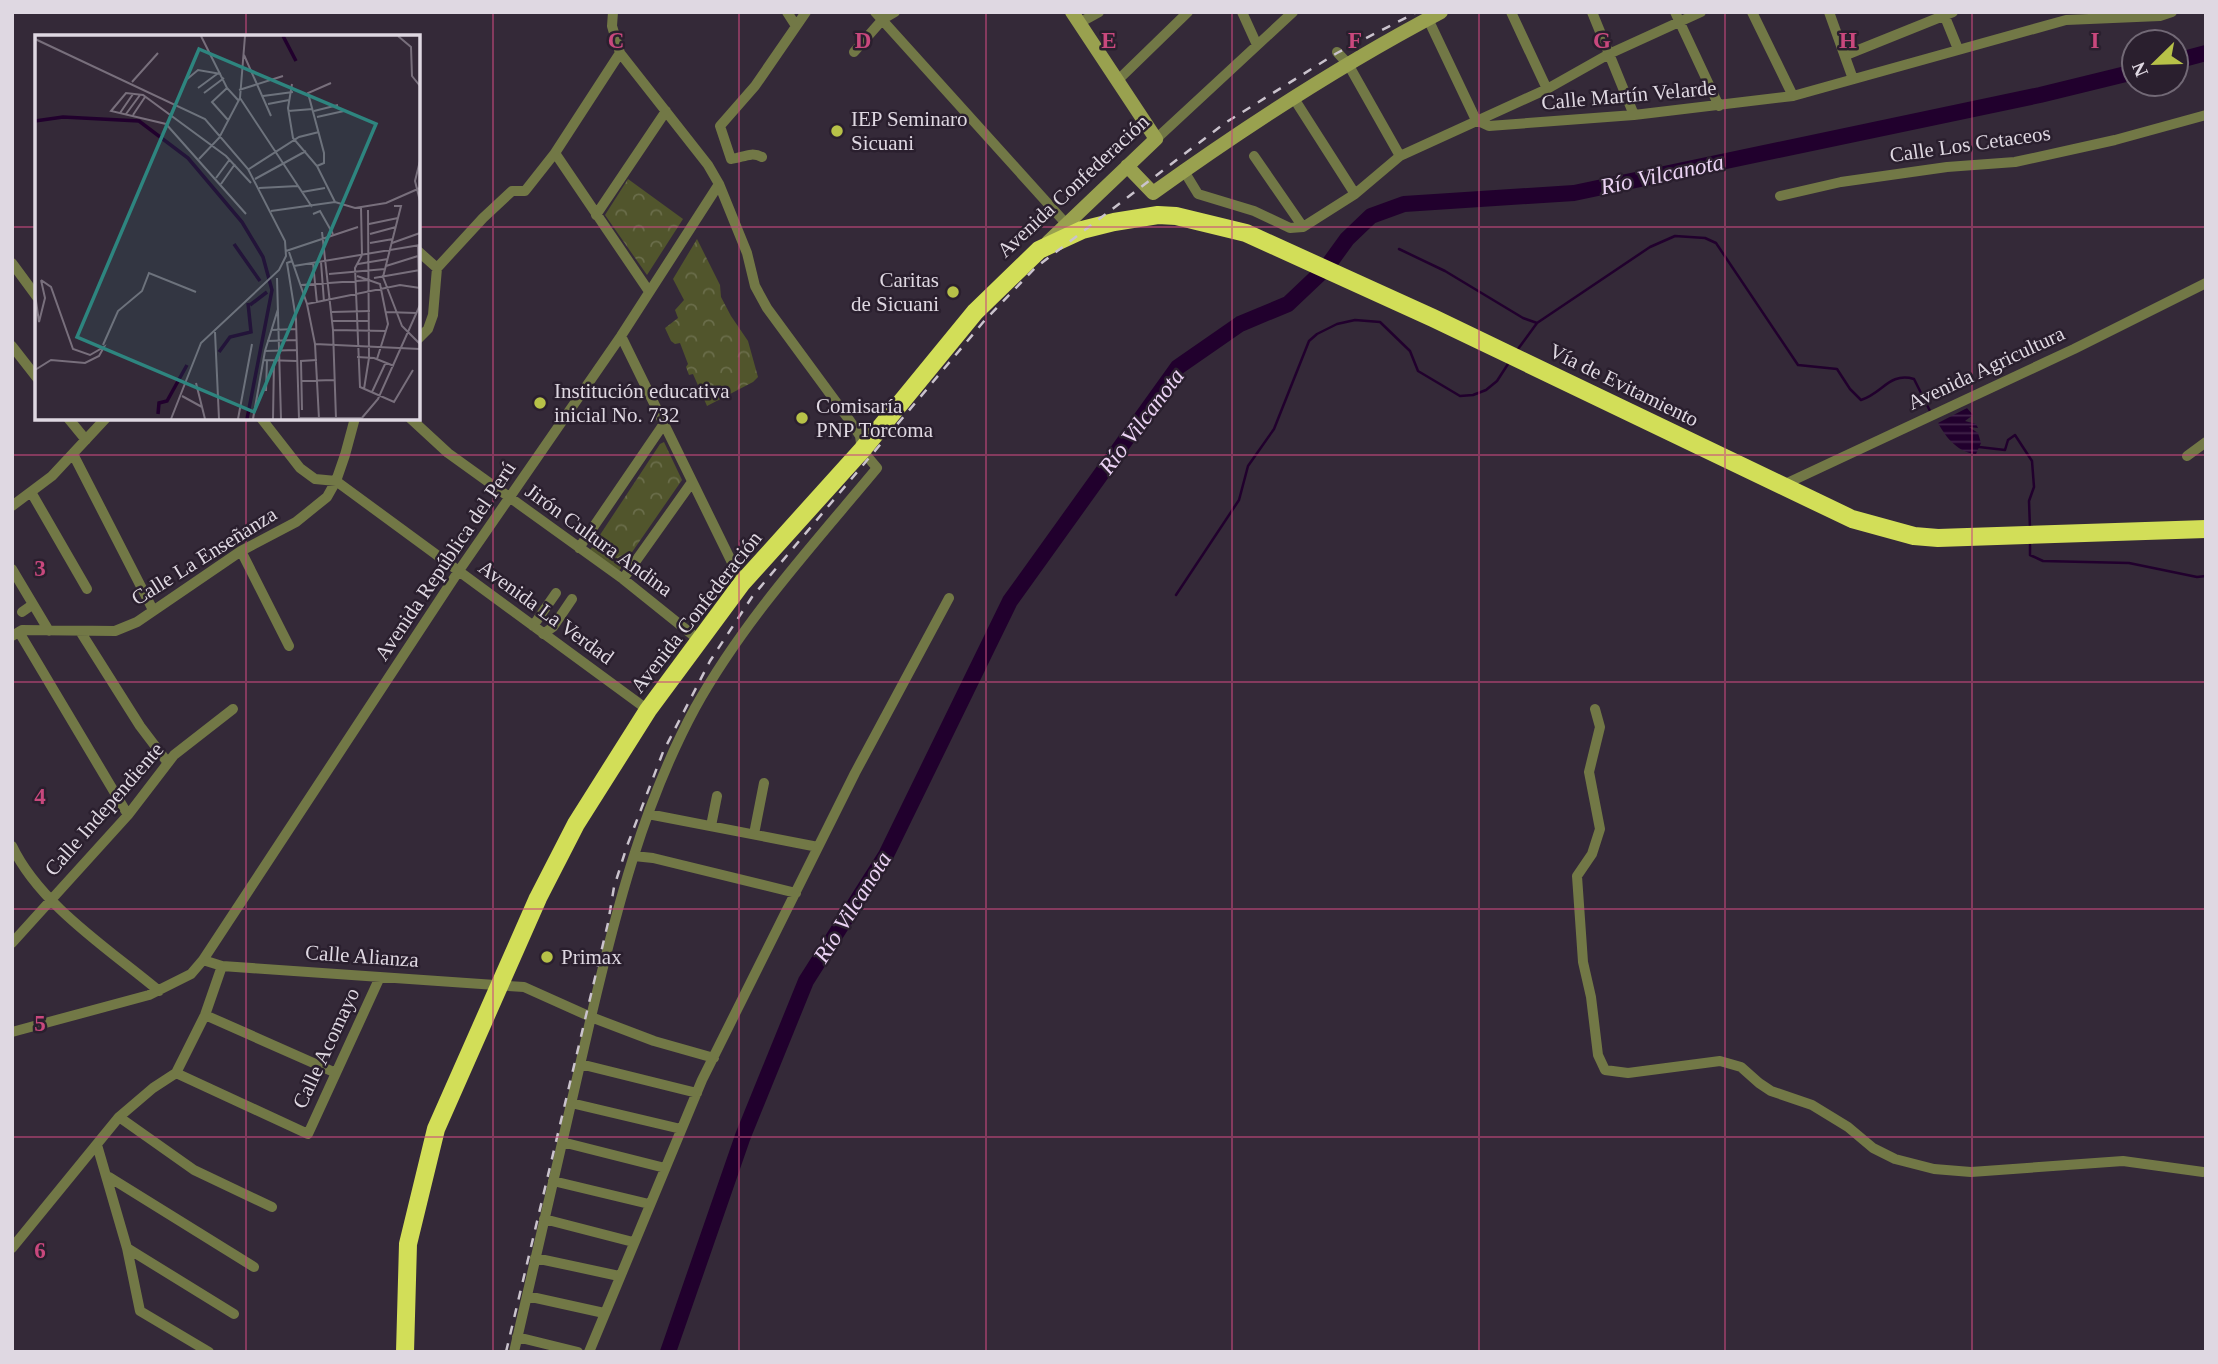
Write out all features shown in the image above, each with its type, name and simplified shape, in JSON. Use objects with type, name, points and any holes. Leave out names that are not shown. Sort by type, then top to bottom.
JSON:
[{"type":"highway","name":"Vía de Evitamiento","points":[[1039,250],[1071,229],[1158,215],[1223,226],[1366,287],[1852,519],[1914,536],[1938,538],[2206,529]]},
{"type":"highway","name":"Avenida Confederación","points":[[405,1352],[408,1244],[436,1129],[538,898],[576,824],[648,710],[742,583],[862,450],[975,312],[1039,250]]},
{"type":"street","points":[[514,1352],[602,965],[656,790],[695,709],[733,646],[877,468],[862,450],[860,436],[767,308],[755,286],[747,253],[719,184],[708,165],[620,53],[612,26],[613,12]]},
{"type":"street","points":[[787,12],[796,26]]},
{"type":"street","points":[[762,157],[756,154],[731,159],[720,126],[755,86],[806,12]]},
{"type":"street","points":[[854,52],[879,16],[895,12]]},
{"type":"street","points":[[1099,12],[1076,18],[1156,139]]},
{"type":"street","points":[[1117,81],[1188,12]]},
{"type":"street","points":[[1242,12],[1257,45]]},
{"type":"street","name":"Avenida Confederación","points":[[1071,229],[1127,166],[1293,12]]},
{"type":"street","points":[[1511,12],[1547,89]]},
{"type":"street","points":[[1592,12],[1634,115]]},
{"type":"street","points":[[1184,171],[1198,194],[1254,211],[1290,229],[1303,228],[1355,194],[1399,156],[1547,89],[1678,17],[1701,12]]},
{"type":"street","points":[[1752,12],[1793,96]]},
{"type":"street","points":[[1829,12],[1853,79]]},
{"type":"street","name":"Calle Martín Velarde","points":[[1476,120],[1489,126],[1634,115],[1793,96],[2064,16],[2160,16],[2172,12]]},
{"type":"street","points":[[1846,55],[1947,13],[1958,49]]},
{"type":"street","points":[[879,16],[1071,229]]},
{"type":"street","points":[[1153,193],[1232,136],[1293,97],[1434,16],[1476,120]]},
{"type":"street","points":[[1678,17],[1719,106]]},
{"type":"street","points":[[1337,52],[1348,64],[1399,156]]},
{"type":"street","points":[[420,337],[428,329],[433,315],[438,268],[483,218],[512,191],[525,191],[555,153],[620,53]]},
{"type":"street","points":[[1293,97],[1355,194]]},
{"type":"street","points":[[596,215],[666,111]]},
{"type":"street","name":"Calle Los Cetaceos","points":[[1780,196],[1868,178],[1947,167],[2015,162],[2115,140],[2206,115]]},
{"type":"street","points":[[555,153],[648,290]]},
{"type":"street","points":[[1254,156],[1303,228]]},
{"type":"street","points":[[1127,166],[1153,193],[1158,215]]},
{"type":"street","name":"Avenida República del Perú","points":[[204,960],[458,572],[621,336],[648,290],[719,184]]},
{"type":"street","points":[[420,253],[438,268]]},
{"type":"street","points":[[12,263],[35,294]]},
{"type":"street","name":"Avenida Agricultura","points":[[1781,486],[2074,349],[2206,283]]},
{"type":"street","points":[[621,336],[742,583]]},
{"type":"street","points":[[12,345],[35,375]]},
{"type":"street","points":[[70,420],[86,440]]},
{"type":"street","points":[[12,506],[52,476],[104,420]]},
{"type":"street","name":"Avenida La Verdad","points":[[263,420],[300,468],[315,479],[336,481],[648,710]]},
{"type":"street","name":"Calle La Enseñanza","points":[[16,631],[115,631],[137,622],[241,551],[275,534],[318,506],[336,481],[354,420]]},
{"type":"street","name":"Jirón Cultura Andina","points":[[412,420],[448,453],[623,579],[699,640]]},
{"type":"street","points":[[579,548],[663,425]]},
{"type":"street","points":[[2188,456],[2206,442]]},
{"type":"street","points":[[73,454],[153,610]]},
{"type":"street","points":[[623,579],[692,482]]},
{"type":"street","points":[[32,492],[87,589]]},
{"type":"street","points":[[241,551],[289,646]]},
{"type":"street","points":[[12,569],[16,584],[49,631]]},
{"type":"street","points":[[533,626],[556,593]]},
{"type":"street","points":[[589,1352],[697,1093],[818,847],[949,598]]},
{"type":"street","points":[[543,634],[553,627],[572,599]]},
{"type":"street","points":[[22,612],[32,605]]},
{"type":"street","points":[[16,631],[128,815]]},
{"type":"street","points":[[80,631],[140,726],[168,763]]},
{"type":"street","name":"Calle Independiente","points":[[12,943],[128,815],[168,763],[233,709]]},
{"type":"street","points":[[1595,709],[1600,727],[1589,772],[1600,829],[1592,854],[1577,876],[1583,962],[1591,997],[1598,1055],[1605,1070],[1628,1073],[1720,1061],[1741,1067],[1771,1091],[1812,1105],[1873,1148],[1895,1159],[1934,1169],[1971,1172],[2123,1161],[2205,1172]]},
{"type":"street","points":[[754,834],[764,783]]},
{"type":"street","points":[[711,826],[717,796]]},
{"type":"street","points":[[648,814],[818,847]]},
{"type":"street","points":[[12,846],[23,866],[50,900],[159,991]]},
{"type":"street","points":[[634,856],[653,858],[796,892]]},
{"type":"street","points":[[12,1032],[159,991],[191,974],[204,960]]},
{"type":"street","name":"Calle Alianza","points":[[204,960],[222,966],[524,987],[654,1041],[714,1058]]},
{"type":"street","points":[[12,1248],[119,1118],[153,1088],[176,1073],[205,1015],[222,966]]},
{"type":"street","name":"Calle Acomayo","points":[[176,1073],[308,1134],[380,977]]},
{"type":"street","points":[[205,1015],[336,1073]]},
{"type":"street","points":[[580,1064],[697,1093]]},
{"type":"street","points":[[571,1103],[681,1129]]},
{"type":"street","points":[[119,1118],[194,1170],[272,1207]]},
{"type":"street","points":[[562,1142],[665,1168]]},
{"type":"street","points":[[97,1144],[127,1248],[140,1311],[209,1352]]},
{"type":"street","points":[[108,1177],[254,1267]]},
{"type":"street","points":[[553,1181],[649,1204]]},
{"type":"street","points":[[544,1219],[634,1242]]},
{"type":"street","points":[[127,1248],[234,1314]]},
{"type":"street","points":[[535,1258],[619,1276]]},
{"type":"street","points":[[527,1296],[604,1313]]},
{"type":"street","points":[[517,1338],[578,1352]]},
{"type":"green space","points":[[628,179],[683,219],[647,275],[605,215]]},
{"type":"green space","points":[[697,239],[720,285],[721,297],[748,341],[758,377],[707,406],[693,374],[689,375],[680,343],[671,341],[665,328],[678,318],[675,310],[684,300],[673,279]]},
{"type":"green space","points":[[664,442],[682,480],[619,571],[590,550],[660,444]]},
{"type":"shaded area","points":[[1967,408],[1973,415],[1965,421],[1976,424],[1978,428],[1969,427],[1978,433],[1981,443],[1976,454],[1964,451],[1954,444],[1938,423]]},
{"type":"waterway","name":"Río Vilcanota","points":[[2190,57],[2206,53]]},
{"type":"waterway","name":"Río Vilcanota","points":[[668,1352],[743,1136],[806,981],[886,855],[1010,601],[1178,367],[1240,324],[1288,304],[1326,268],[1347,239],[1371,216],[1404,204],[1574,193],[2040,95],[2120,75]]},
{"type":"waterway","points":[[1518,349],[1537,323],[1650,247],[1675,236],[1705,238],[1716,243],[1798,365],[1837,369],[1861,400],[1898,378],[1914,379],[1930,411]]},
{"type":"waterway","points":[[1399,249],[1445,271],[1523,318],[1537,323]]},
{"type":"waterway","points":[[1176,595],[1239,500],[1248,466],[1274,429],[1309,341],[1317,334],[1337,324],[1355,320],[1380,322],[1410,351],[1418,371],[1460,396],[1486,390],[1497,381],[1508,364]]},
{"type":"waterway","points":[[1979,447],[2005,450],[2008,440],[2015,435],[2032,461],[2034,487],[2029,501],[2030,528]]},
{"type":"waterway","points":[[2030,545],[2030,555],[2043,561],[2129,563],[2197,577],[2206,576]]},
{"type":"railway","points":[[506,1352],[608,923],[614,887],[627,846],[663,752],[710,661],[752,597],[985,320],[1035,268],[1225,123],[1337,53],[1417,12]]},
{"type":"place","name":"IEP Seminaro Sicuani","points":[[837,131]]},
{"type":"place","name":"Caritas de Sicuani","points":[[953,292]]},
{"type":"place","name":"Institución educativa inicial No. 732","points":[[540,403]]},
{"type":"place","name":"Comisaría PNP Torcoma","points":[[802,418]]},
{"type":"place","name":"Primax","points":[[547,957]]}]
